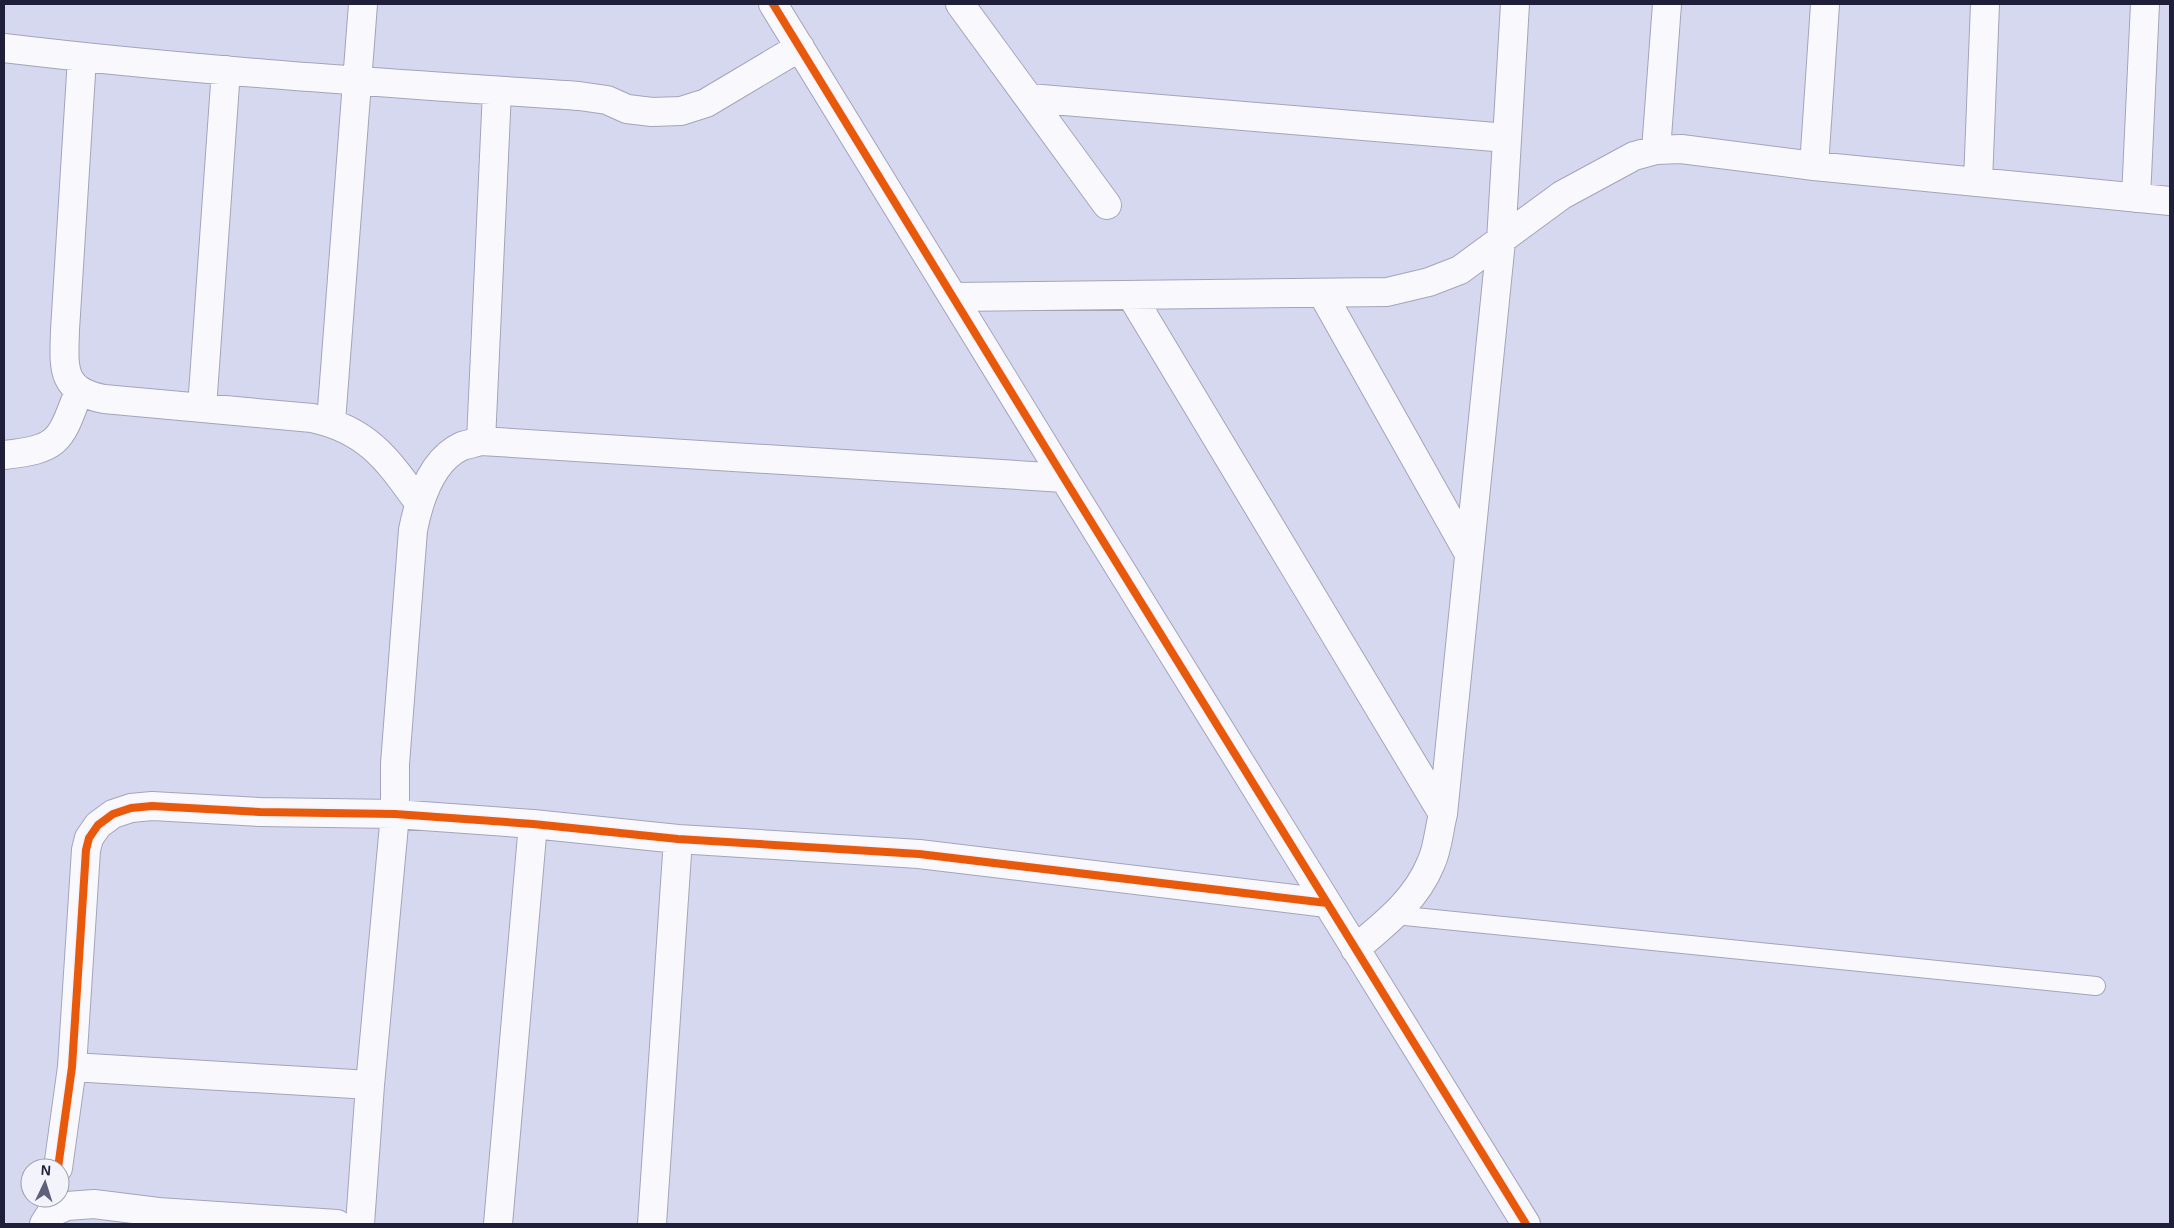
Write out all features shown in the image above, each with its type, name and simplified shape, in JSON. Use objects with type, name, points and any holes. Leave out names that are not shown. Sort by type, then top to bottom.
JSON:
[{"type":"street","points":[[331,422],[363,4]]},
{"type":"street","points":[[774,4],[1064,478],[1526,1224]]},
{"type":"street","points":[[960,4],[1107,205]]},
{"type":"street","points":[[1356,949],[1395,915],[1419,888],[1432,861],[1443,814],[1501,241],[1515,4]]},
{"type":"street","points":[[1656,150],[1667,4]]},
{"type":"street","points":[[1814,166],[1825,4]]},
{"type":"street","points":[[1978,182],[1985,4]]},
{"type":"street","points":[[2136,198],[2145,4]]},
{"type":"street","points":[[4,48],[82,58],[579,96],[607,100],[628,108],[652,112],[681,111],[706,103],[800,47]]},
{"type":"street","points":[[82,58],[64,356],[65,370],[70,382],[79,391],[104,399],[312,418],[331,422],[351,431],[370,444],[391,464],[419,504]]},
{"type":"street","points":[[202,408],[226,70]]},
{"type":"street","points":[[481,441],[497,90]]},
{"type":"street","points":[[1029,98],[1507,138]]},
{"type":"street","points":[[953,297],[1387,292],[1429,282],[1460,270],[1562,195],[1634,156],[1656,150],[1690,150],[1814,166],[2170,201]]},
{"type":"street","points":[[1322,293],[1469,554]]},
{"type":"street","points":[[1131,295],[1443,814]]},
{"type":"street","points":[[4,455],[42,449],[52,443],[63,433],[79,391]]},
{"type":"street","points":[[360,1224],[370,1085],[395,814],[395,764],[413,530],[419,504],[433,473],[445,457],[461,446],[481,441],[1064,478]]},
{"type":"street","points":[[59,1158],[72,1067],[86,850],[89,838],[98,825],[113,814],[131,808],[152,806],[260,812],[395,814],[533,824],[678,839],[919,854],[1327,903]]},
{"type":"street","points":[[498,1224],[533,824]]},
{"type":"street","points":[[652,1224],[678,839]]},
{"type":"street","points":[[72,1067],[370,1085]]},
{"type":"street","points":[[50,1212],[67,1206],[94,1204],[158,1218],[337,1224]]},
{"type":"lane","points":[[1395,915],[2096,986]]},
{"type":"cycle path","points":[[773,4],[1526,1224]]},
{"type":"cycle path","points":[[59,1158],[72,1067],[86,850],[89,838],[98,825],[113,814],[131,808],[152,806],[260,812],[395,814],[533,824],[678,839],[919,854],[1327,903]]}]
